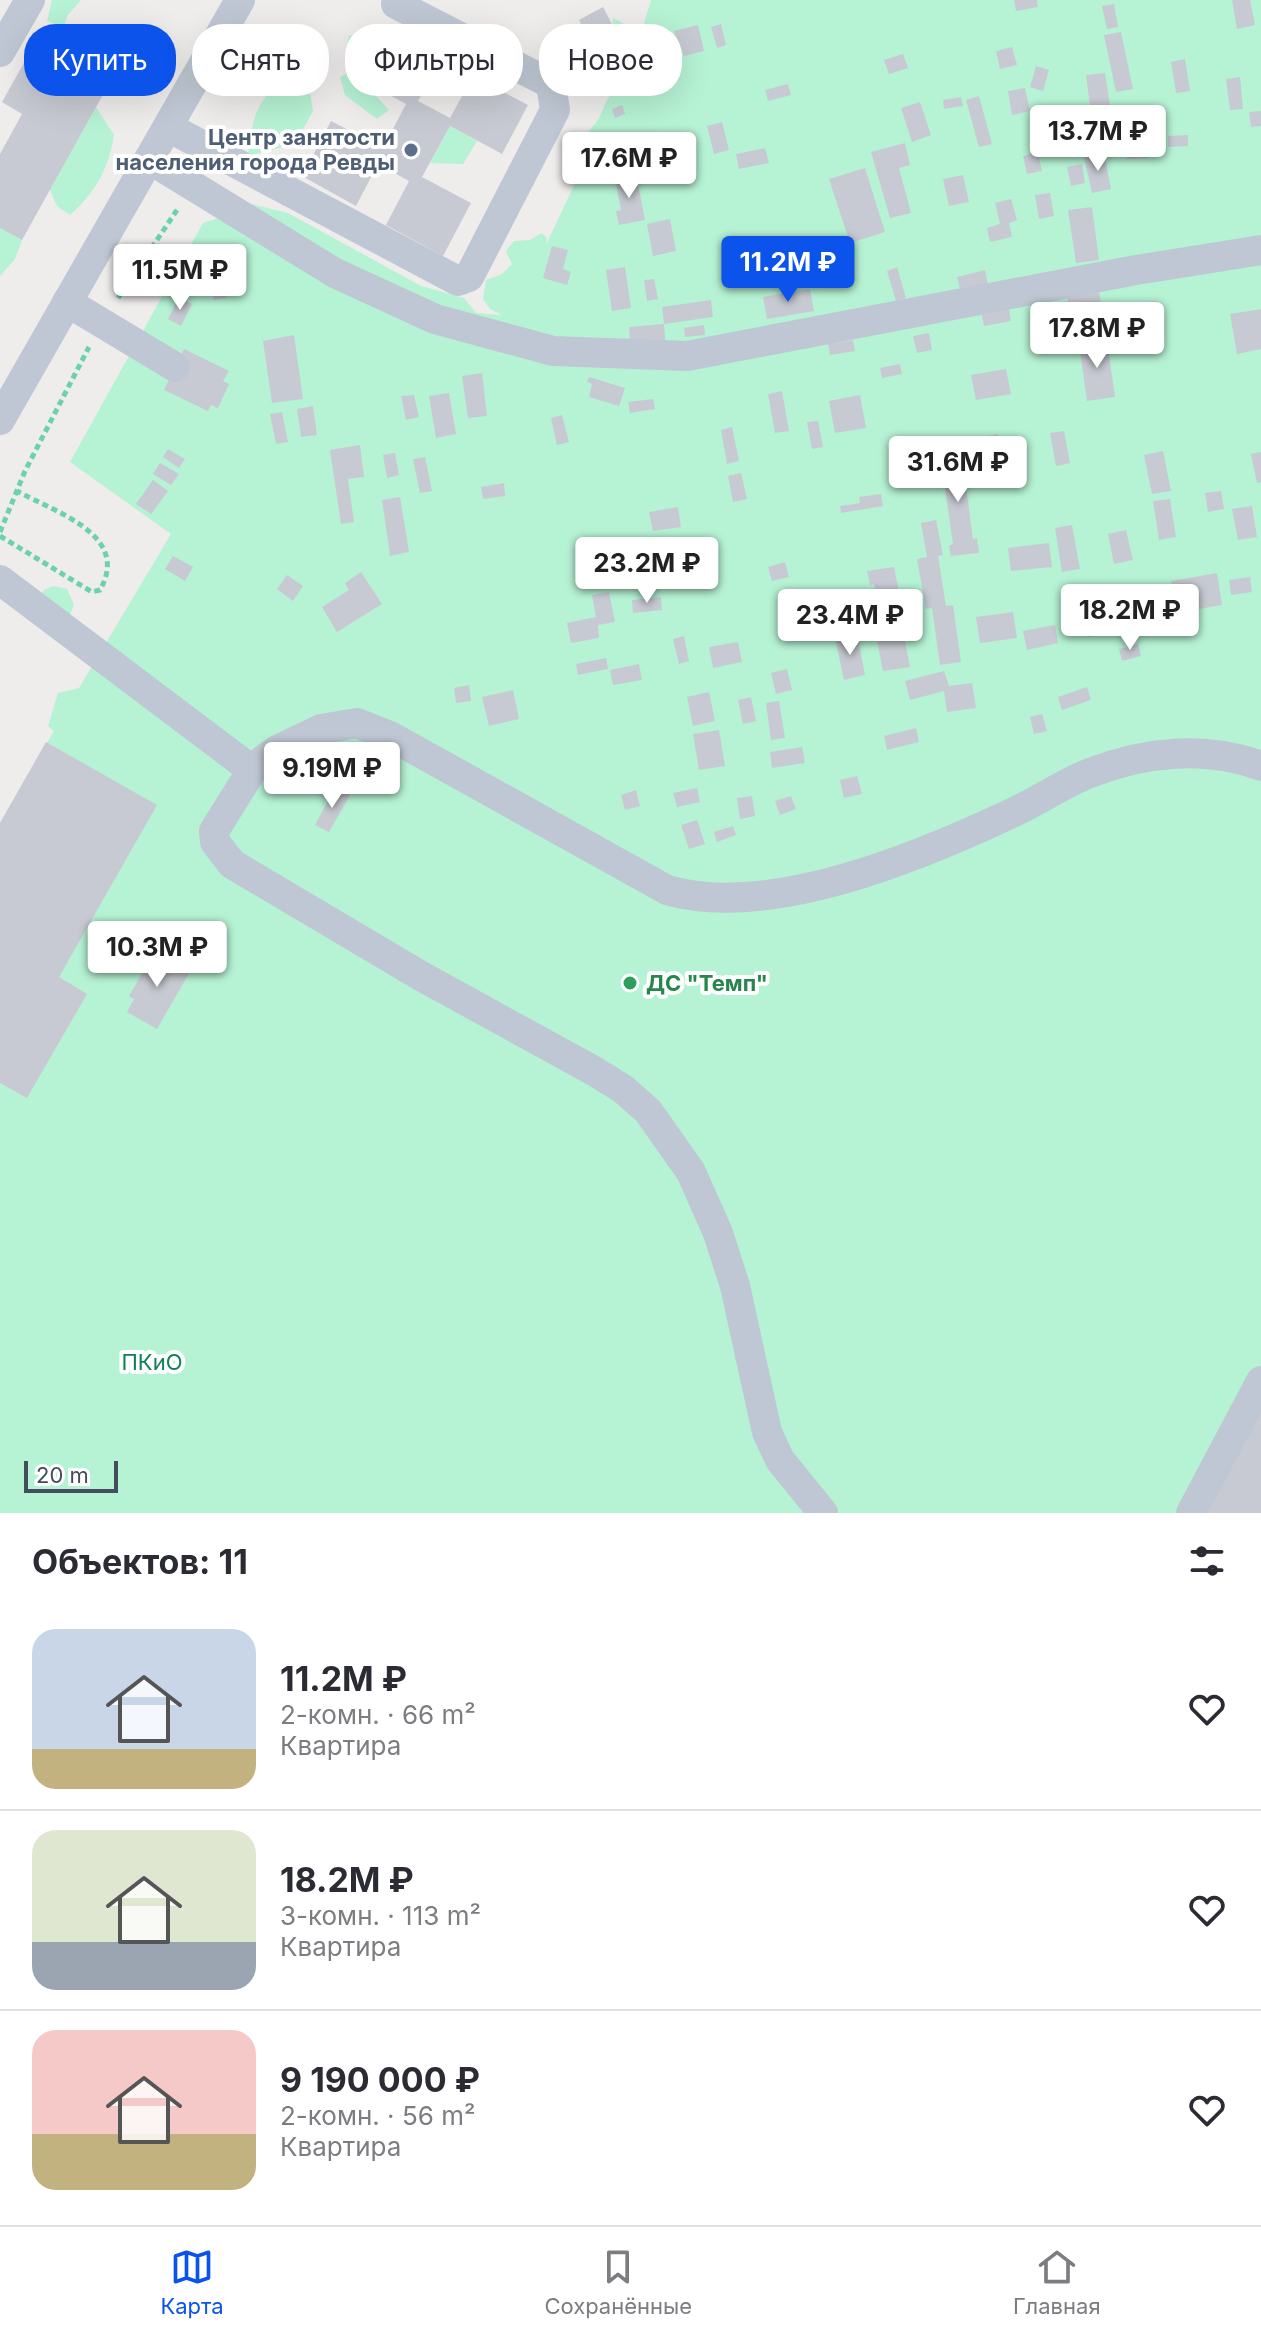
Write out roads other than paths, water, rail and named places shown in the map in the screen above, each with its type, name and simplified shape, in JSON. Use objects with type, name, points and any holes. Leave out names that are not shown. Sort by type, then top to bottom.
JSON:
[{"type":"street","points":[[0,52],[30,0]]},
{"type":"street","points":[[0,420],[240,0]]},
{"type":"street","points":[[168,127],[458,281],[469,277],[555,110],[551,84],[396,4]]},
{"type":"street","points":[[149,159],[335,273],[435,319],[553,351],[636,357],[687,356],[1136,270],[1261,250]]},
{"type":"street","points":[[67,302],[175,367]]},
{"type":"street","points":[[0,580],[252,770]]},
{"type":"street","points":[[823,1513],[780,1460],[767,1432],[735,1286],[718,1233],[691,1172],[665,1130],[623,1089],[421,976],[232,864],[215,842],[214,831],[252,770],[277,750],[321,729],[357,723],[435,760],[667,890],[696,899],[720,900],[761,896],[860,873],[1002,818],[1088,773],[1147,755],[1205,754],[1261,766]]},
{"type":"street","points":[[1191,1513],[1261,1381]]},
{"type":"place","name":"Центр занятости населения города Ревды","points":[[411,150]]},
{"type":"place","name":"ДС \"Темп\"","points":[[630,983]]},
{"type":"park label","name":"ПКиО","points":[[152,1362]]}]
